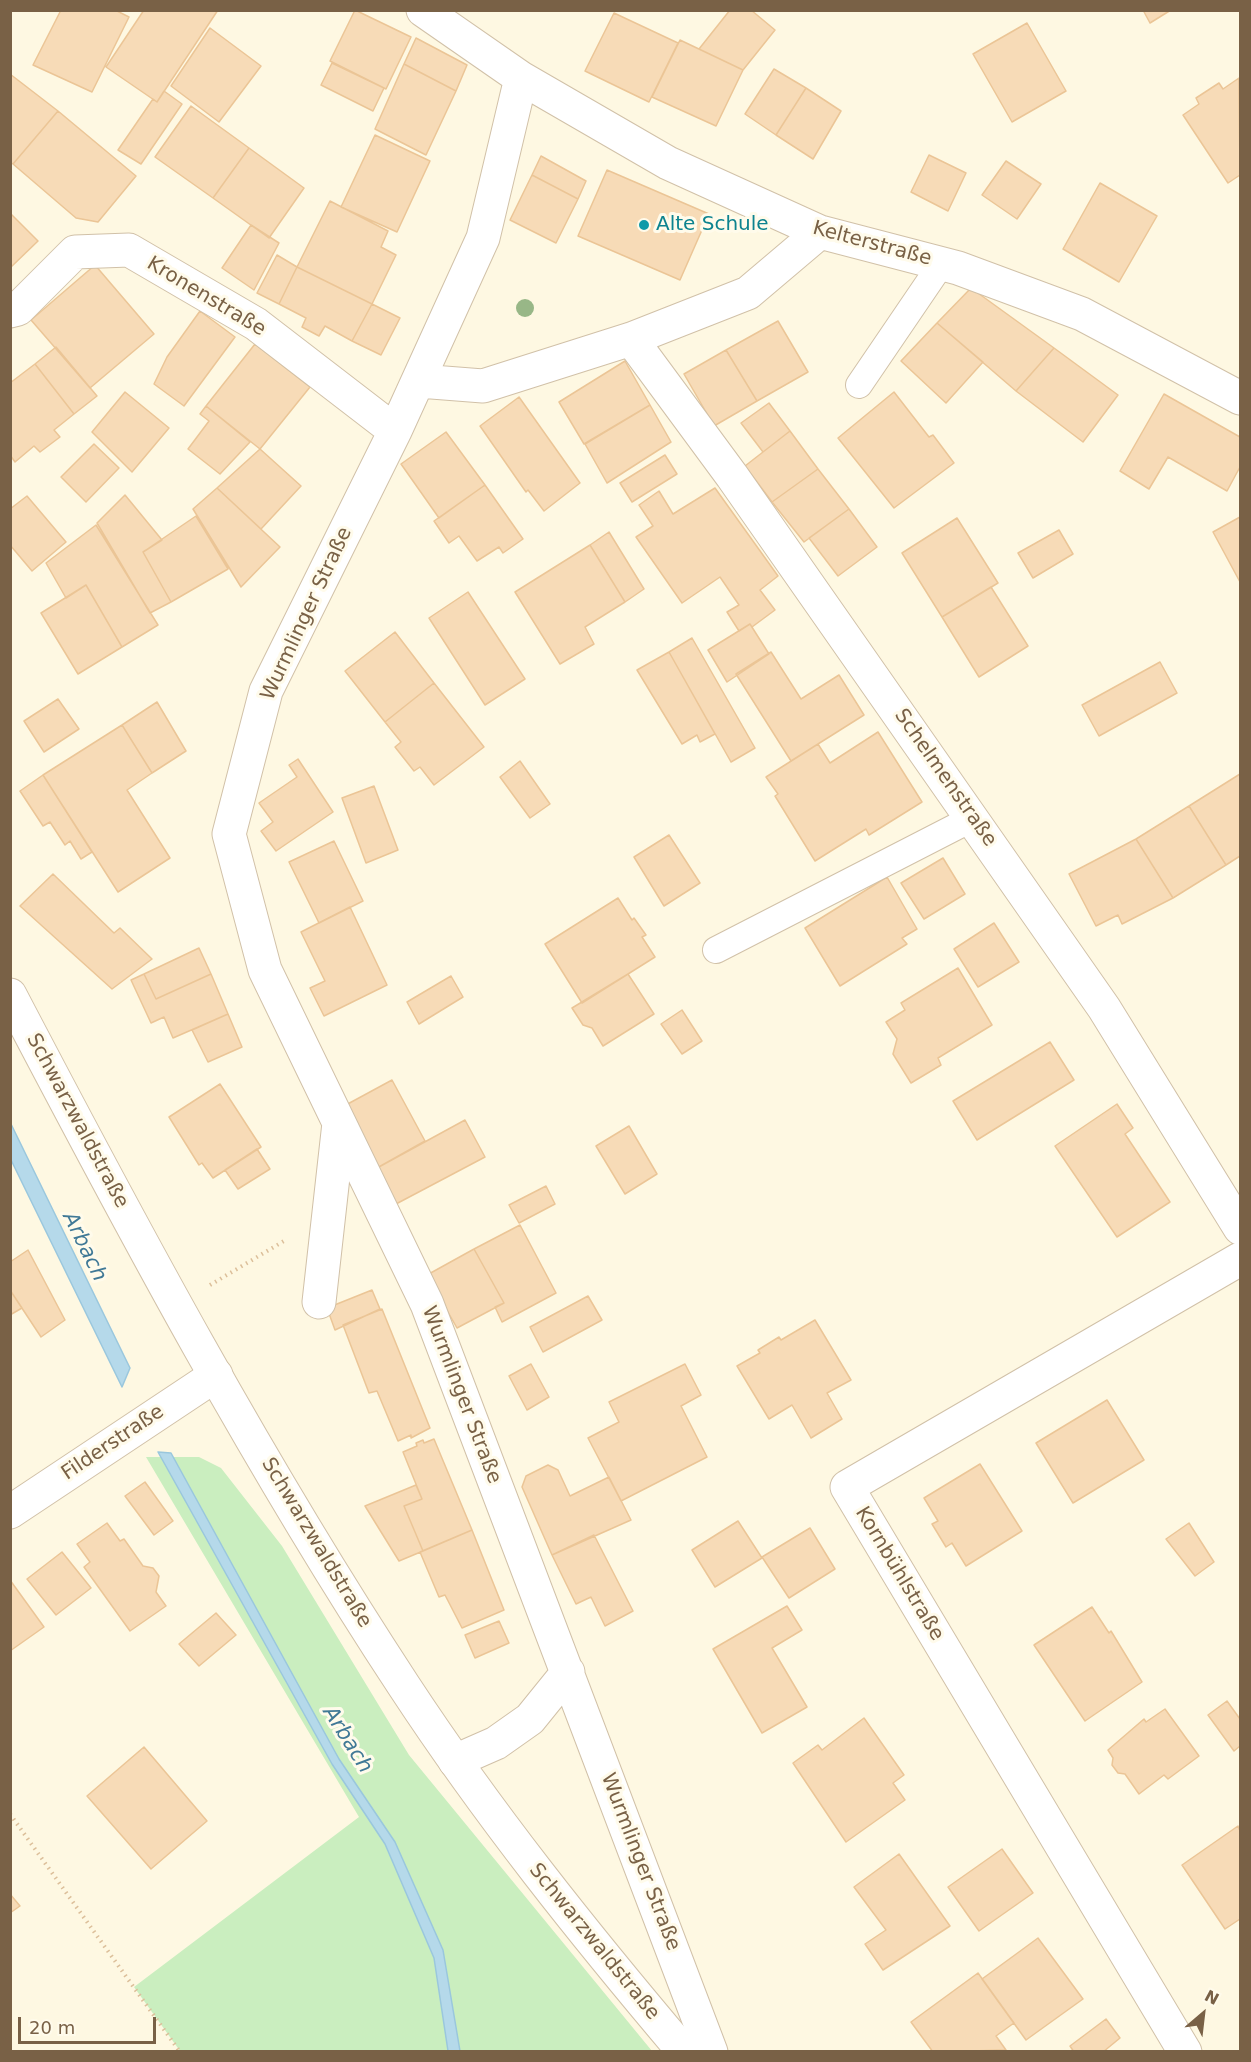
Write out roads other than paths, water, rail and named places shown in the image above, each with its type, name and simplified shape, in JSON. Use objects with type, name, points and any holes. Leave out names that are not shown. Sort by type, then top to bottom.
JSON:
[{"type":"street","name":"Kelterstraße","points":[[423,10],[521,78],[668,163],[820,232],[942,263],[1082,314],[1240,398]]},
{"type":"street","name":"Wurmlinger Straße","points":[[521,78],[483,237],[419,381],[266,691],[229,834],[265,970],[427,1304],[711,2052]]},
{"type":"street","points":[[419,381],[483,386],[632,339],[748,293],[820,232]]},
{"type":"street","name":"Kronenstraße","points":[[10,310],[18,309],[75,252],[129,250],[256,324],[395,431]]},
{"type":"street","name":"Schelmenstraße","points":[[632,339],[732,476],[1104,1008],[1240,1228]]},
{"type":"street","name":"Schwarzwaldstraße","points":[[10,995],[175,1306],[353,1606],[455,1761],[556,1897],[684,2052]]},
{"type":"street","points":[[319,1302],[325,1232],[339,1123]]},
{"type":"street","name":"Kornbühlstraße","points":[[1185,2052],[847,1487],[1240,1259]]},
{"type":"street","name":"Filderstraße","points":[[10,1512],[216,1375]]},
{"type":"street","points":[[455,1761],[496,1743],[530,1719],[568,1672]]},
{"type":"lane","points":[[859,385],[942,263]]},
{"type":"lane","points":[[716,950],[973,818]]},
{"type":"water","points":[[11,1124],[130,1368],[122,1387],[11,1160]]},
{"type":"water","points":[[158,1452],[171,1453],[339,1759],[395,1842],[443,1950],[460,2051],[448,2051],[434,1958],[385,1844],[332,1764]]},
{"type":"place","name":"Alte Schule","points":[[644,225]]},
{"type":"water label","name":"Arbach","points":[[84,1247]]},
{"type":"water label","name":"Arbach","points":[[347,1740]]}]
